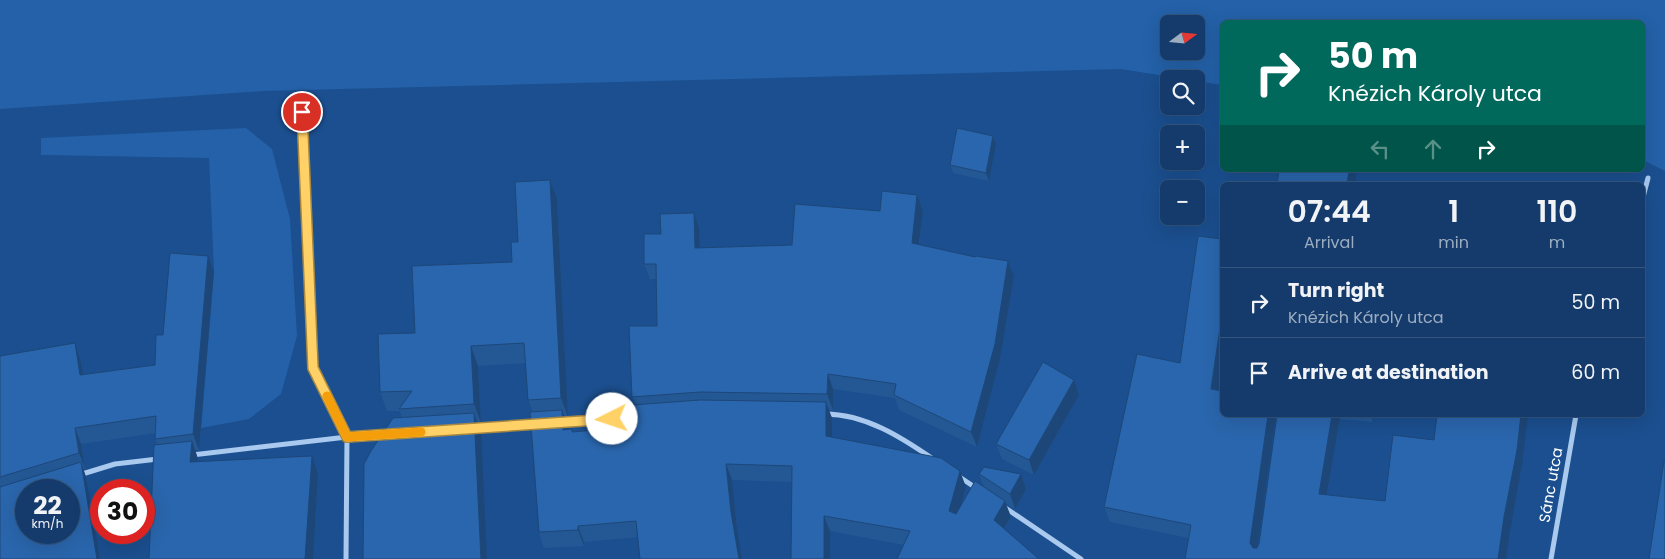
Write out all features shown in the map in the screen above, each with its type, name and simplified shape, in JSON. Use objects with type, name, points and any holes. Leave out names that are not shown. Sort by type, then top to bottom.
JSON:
[{"type":"street","points":[[302,112],[313,368],[347,437],[346,559]]},
{"type":"street","points":[[1645,190],[1648,178]]},
{"type":"street","points":[[822,414],[832,414],[866,421],[900,437],[941,465]]},
{"type":"street","points":[[551,423],[648,416]]},
{"type":"street","name":"Sánc utca","points":[[1551,559],[1576,417]]},
{"type":"street","points":[[463,429],[541,424]]},
{"type":"street","points":[[183,456],[347,437],[395,434]]},
{"type":"street","points":[[72,477],[115,464],[163,458]]},
{"type":"street","points":[[949,470],[982,492]]},
{"type":"street","points":[[998,504],[1080,559]]},
{"type":"shaded area","points":[[0,0],[1665,0],[1665,171],[1645,161],[1645,20],[1220,20],[1220,85],[1205,82],[1205,70],[1160,70],[1160,75],[1121,69],[264,91],[0,109]]},
{"type":"shaded area","points":[[246,128],[272,149],[290,219],[297,336],[281,394],[249,419],[201,428],[214,271],[209,158],[41,155],[41,138]]},
{"type":"building","points":[[957,128],[993,136],[986,173],[950,165]]},
{"type":"building","points":[[1279,172],[1349,172],[1347,182],[1277,182]]},
{"type":"building","points":[[550,180],[561,398],[528,400],[524,343],[471,346],[474,404],[399,409],[412,391],[380,392],[378,334],[415,333],[412,266],[512,262],[511,242],[518,242],[515,182]]},
{"type":"building","points":[[882,191],[917,195],[912,243],[975,257],[1008,261],[995,344],[971,432],[894,395],[896,384],[828,374],[827,394],[700,392],[632,397],[629,326],[657,326],[656,264],[644,264],[644,234],[661,234],[660,214],[694,213],[695,248],[792,245],[795,204],[880,211]]},
{"type":"building","points":[[1198,236],[1220,239],[1220,328],[1211,389],[1220,391],[1220,417],[1268,417],[1250,543],[1253,548],[1257,548],[1259,544],[1277,417],[1332,417],[1319,494],[1385,501],[1393,435],[1434,440],[1437,417],[1521,417],[1517,450],[1498,559],[1185,559],[1191,525],[1104,507],[1137,354],[1180,363]]},
{"type":"building","points":[[170,253],[208,256],[193,434],[155,439],[156,416],[75,428],[79,453],[0,477],[0,356],[75,343],[80,375],[155,365],[156,335],[163,335]]},
{"type":"building","points":[[1043,362],[1074,380],[1029,460],[996,444]]},
{"type":"building","points":[[700,400],[826,402],[826,436],[941,458],[960,471],[949,511],[956,514],[975,481],[1005,501],[994,520],[1039,559],[897,559],[910,531],[824,516],[824,559],[791,559],[792,466],[726,464],[731,512],[739,559],[640,559],[636,521],[578,526],[578,530],[539,532],[530,412],[562,410],[563,430],[572,429],[572,432],[633,427],[632,405]]},
{"type":"building","points":[[474,413],[481,559],[363,559],[364,464],[393,418]]},
{"type":"building","points":[[192,441],[190,462],[312,456],[305,559],[149,559],[150,544],[155,544],[155,479],[153,479],[154,445]]},
{"type":"building","points":[[1664,461],[1665,559],[1649,559]]},
{"type":"building","points":[[81,462],[90,517],[90,544],[95,544],[97,559],[0,559],[0,487],[15,482],[15,544],[80,544],[80,479],[26,479]]},
{"type":"building","points":[[984,467],[1021,474],[1010,494],[979,474]]},
{"type":"slow traffic","points":[[327,396],[347,437],[421,432]]},
{"type":"route","points":[[302,112],[313,368],[347,437],[612,419]]}]
